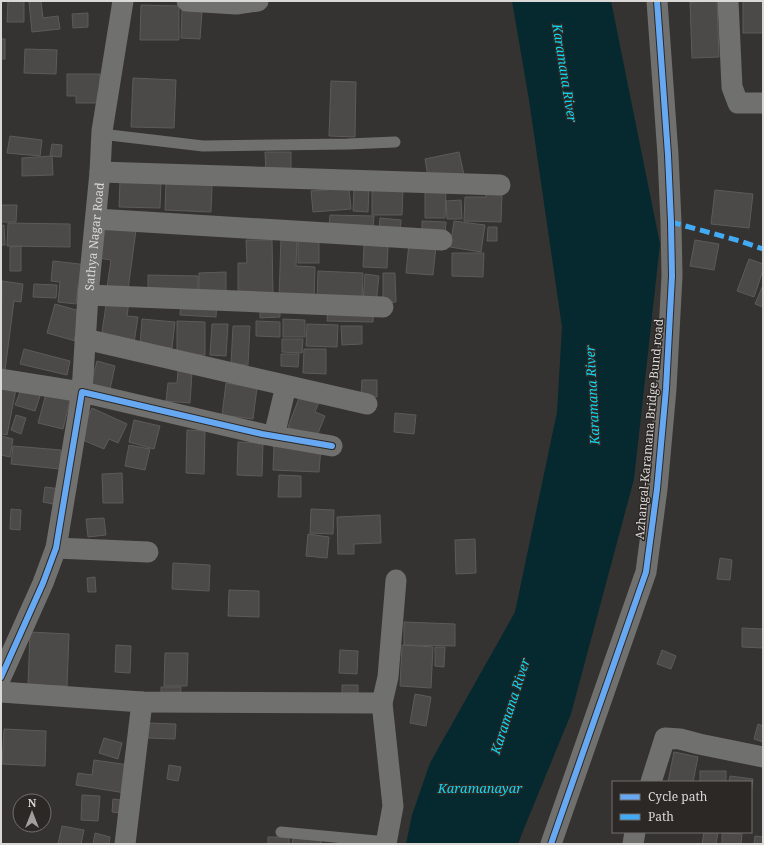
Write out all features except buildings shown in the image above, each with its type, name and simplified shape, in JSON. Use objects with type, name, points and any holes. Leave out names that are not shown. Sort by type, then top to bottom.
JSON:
[{"type":"street","name":"Sathya Nagar Road","points":[[1,677],[43,583],[56,548],[82,392],[88,294],[100,172],[101,134],[123,1]]},
{"type":"street","points":[[187,1],[236,4],[258,1]]},
{"type":"street","name":"Azhangal-Karamana Bridge Bund road","points":[[551,844],[646,572],[657,489],[666,389],[672,276],[672,222],[658,1]]},
{"type":"street","points":[[728,1],[732,86],[738,103],[763,103]]},
{"type":"street","points":[[100,172],[500,185]]},
{"type":"street","points":[[96,220],[442,240]]},
{"type":"street","points":[[88,294],[382,307]]},
{"type":"street","points":[[85,339],[367,404]]},
{"type":"street","points":[[1,378],[82,392],[274,436],[332,446]]},
{"type":"street","points":[[274,436],[286,386]]},
{"type":"street","points":[[56,548],[148,552]]},
{"type":"street","points":[[386,843],[393,806],[382,703],[388,677],[396,580]]},
{"type":"street","points":[[1,692],[142,702],[382,703]]},
{"type":"street","points":[[125,844],[142,702]]},
{"type":"street","points":[[651,781],[666,738],[680,739],[763,757]]},
{"type":"street","points":[[633,844],[635,833]]},
{"type":"lane","points":[[101,134],[203,146],[395,142]]},
{"type":"lane","points":[[281,832],[386,843]]},
{"type":"water","name":"Karamanayar","points":[[512,1],[611,1],[660,244],[634,479],[571,714],[518,844],[406,844],[412,815],[430,763],[515,612],[557,412],[562,327],[529,100]]},
{"type":"marked path","points":[[671,222],[763,249]]},
{"type":"cycle path","points":[[551,844],[646,572],[657,489],[666,389],[672,276],[668,155],[657,1]]},
{"type":"cycle path","points":[[1,677],[43,583],[56,548],[82,392],[262,434],[332,446]]},
{"type":"water label","name":"Karamana River","points":[[565,73]]},
{"type":"water label","name":"Karamana River","points":[[592,395]]},
{"type":"water label","name":"Karamana River","points":[[510,706]]}]
